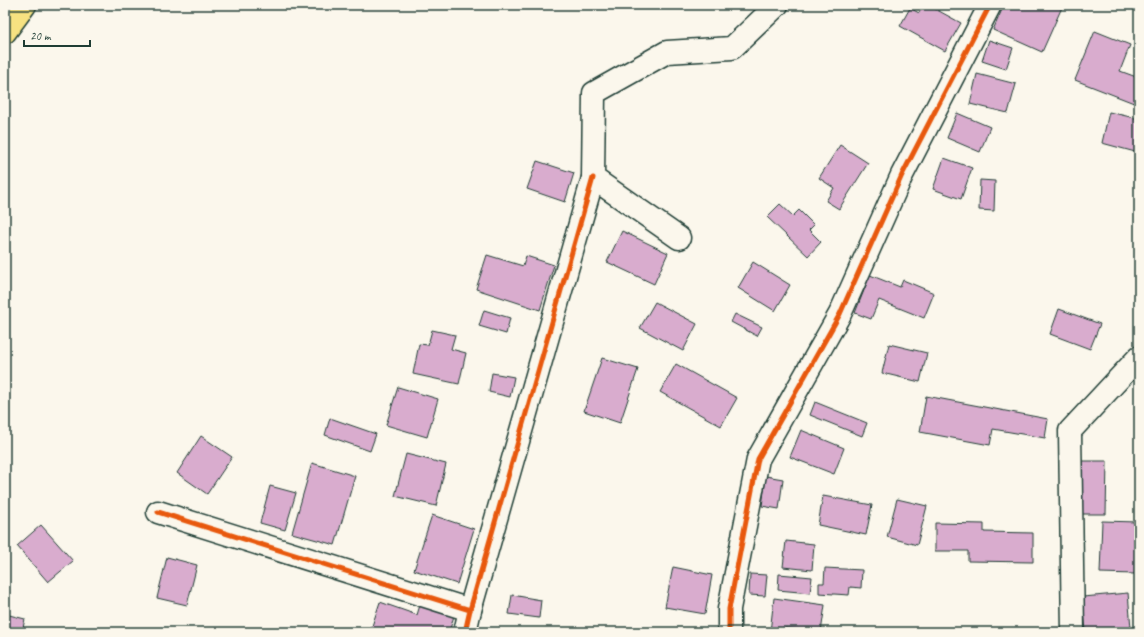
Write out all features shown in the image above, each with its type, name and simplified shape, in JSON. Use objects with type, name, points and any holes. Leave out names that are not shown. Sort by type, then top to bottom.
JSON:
[{"type":"highway","points":[[5,32],[25,5]]},
{"type":"street","points":[[465,632],[593,178],[594,93],[667,52],[732,48],[777,5]]},
{"type":"street","points":[[729,632],[729,609],[758,459],[840,314],[902,175],[990,5]]},
{"type":"street","points":[[593,178],[679,238]]},
{"type":"street","points":[[1073,632],[1070,431],[1139,357]]},
{"type":"street","points":[[158,512],[470,610]]},
{"type":"building","points":[[923,5],[928,5],[961,23],[945,51],[900,26],[910,8],[919,13]]},
{"type":"building","points":[[1004,5],[1063,5],[1042,52],[993,30]]},
{"type":"building","points":[[1095,31],[1130,45],[1120,71],[1139,78],[1139,105],[1075,80]]},
{"type":"building","points":[[989,40],[1013,48],[1006,69],[982,61]]},
{"type":"building","points":[[977,74],[1016,84],[1008,113],[970,104]]},
{"type":"building","points":[[1109,112],[1139,119],[1139,153],[1102,143]]},
{"type":"building","points":[[957,113],[990,127],[980,152],[947,138]]},
{"type":"building","points":[[840,145],[868,163],[839,209],[826,201],[834,188],[819,178]]},
{"type":"building","points":[[944,158],[972,168],[961,199],[933,189]]},
{"type":"building","points":[[537,161],[574,173],[565,202],[527,189]]},
{"type":"building","points":[[980,180],[995,181],[994,211],[979,210]]},
{"type":"building","points":[[780,204],[793,216],[799,210],[814,225],[809,230],[821,242],[808,256],[767,217]]},
{"type":"building","points":[[622,231],[668,253],[654,284],[607,262]]},
{"type":"building","points":[[487,255],[523,266],[526,256],[554,265],[540,310],[476,289]]},
{"type":"building","points":[[753,262],[790,285],[775,311],[738,288]]},
{"type":"building","points":[[870,275],[900,287],[903,280],[934,293],[924,318],[879,300],[871,319],[855,313]]},
{"type":"building","points":[[655,302],[697,324],[683,351],[640,328]]},
{"type":"building","points":[[1059,309],[1100,324],[1090,349],[1050,334]]},
{"type":"building","points":[[484,310],[510,318],[506,334],[479,326]]},
{"type":"building","points":[[735,314],[762,327],[757,336],[731,322]]},
{"type":"building","points":[[432,330],[455,335],[451,349],[466,353],[459,384],[413,374],[419,344],[428,345]]},
{"type":"building","points":[[889,344],[927,353],[920,382],[882,373]]},
{"type":"building","points":[[602,358],[638,369],[620,423],[584,411]]},
{"type":"building","points":[[676,364],[737,398],[721,426],[660,392]]},
{"type":"building","points":[[492,373],[514,377],[510,397],[489,392]]},
{"type":"building","points":[[398,387],[438,399],[427,437],[386,425]]},
{"type":"building","points":[[926,396],[1048,419],[1045,438],[993,429],[990,445],[920,432]]},
{"type":"building","points":[[815,402],[867,423],[862,436],[810,415]]},
{"type":"building","points":[[330,418],[376,434],[370,451],[325,435]]},
{"type":"building","points":[[801,430],[844,448],[834,474],[790,457]]},
{"type":"building","points":[[201,436],[232,457],[207,494],[177,473]]},
{"type":"building","points":[[406,454],[446,464],[436,506],[395,496]]},
{"type":"building","points":[[1082,461],[1107,461],[1106,514],[1081,514]]},
{"type":"building","points":[[312,463],[355,476],[335,545],[292,533]]},
{"type":"building","points":[[766,476],[783,479],[779,509],[762,506]]},
{"type":"building","points":[[270,486],[296,493],[285,530],[260,523]]},
{"type":"building","points":[[823,496],[872,505],[866,535],[818,525]]},
{"type":"building","points":[[897,499],[927,506],[917,545],[887,537]]},
{"type":"building","points":[[432,515],[474,529],[457,584],[414,570]]},
{"type":"building","points":[[1102,521],[1137,522],[1135,574],[1100,573]]},
{"type":"building","points":[[935,523],[984,524],[984,532],[1033,533],[1033,562],[968,561],[968,551],[935,551]]},
{"type":"building","points":[[41,525],[73,561],[48,582],[17,546]]},
{"type":"building","points":[[786,541],[814,544],[812,570],[783,567]]},
{"type":"building","points":[[167,557],[197,565],[187,605],[157,598]]},
{"type":"building","points":[[673,567],[712,575],[705,614],[665,607]]},
{"type":"building","points":[[825,568],[862,570],[861,588],[850,587],[849,595],[819,593],[819,583],[824,583]]},
{"type":"building","points":[[750,574],[767,575],[765,596],[749,595]]},
{"type":"building","points":[[779,574],[812,577],[810,593],[778,590]]},
{"type":"building","points":[[1128,593],[1131,628],[1139,627],[1139,632],[1086,632],[1083,597]]},
{"type":"building","points":[[512,595],[541,600],[539,618],[509,614]]},
{"type":"building","points":[[774,598],[825,605],[821,632],[785,628],[785,632],[770,632]]},
{"type":"building","points":[[380,602],[417,615],[420,605],[454,616],[449,632],[370,632]]},
{"type":"building","points":[[5,614],[25,619],[22,632],[5,632]]},
{"type":"building","points":[[106,628],[119,632],[104,632]]},
{"type":"building","points":[[698,630],[699,632],[671,632]]},
{"type":"cycle path","points":[[729,632],[729,609],[758,459],[840,314],[902,175],[990,5]]},
{"type":"cycle path","points":[[470,610],[593,178]]},
{"type":"cycle path","points":[[158,512],[470,610],[465,632]]}]
